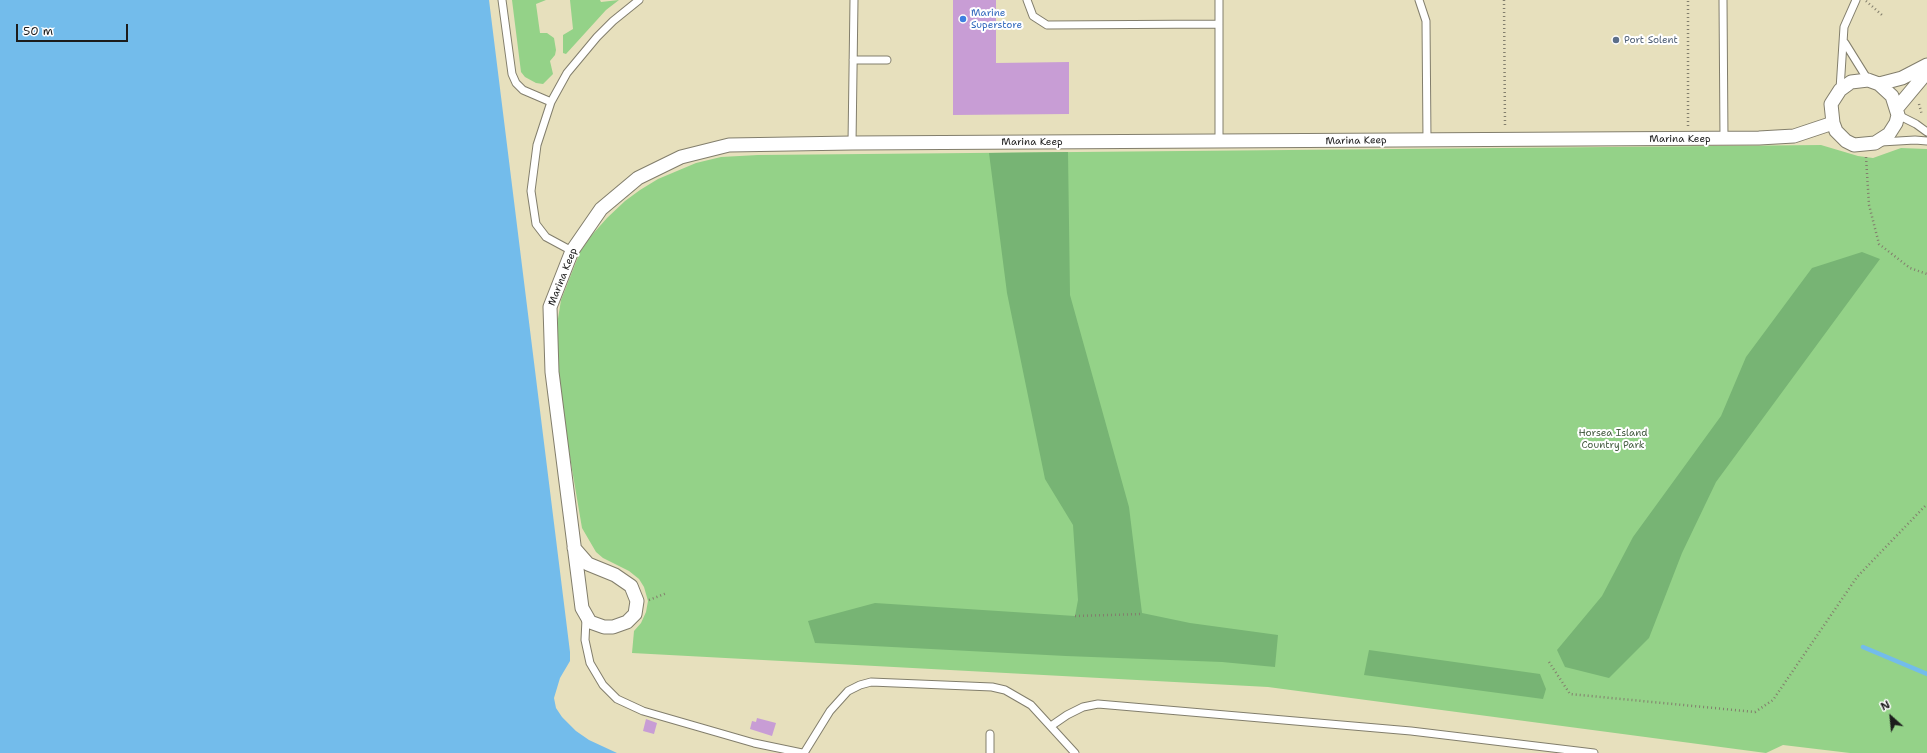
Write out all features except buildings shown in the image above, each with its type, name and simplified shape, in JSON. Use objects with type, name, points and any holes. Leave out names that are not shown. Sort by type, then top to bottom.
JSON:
[{"type":"street","points":[[1873,82],[1892,96],[1897,112],[1896,123],[1889,134],[1870,144],[1854,144],[1846,141],[1836,131],[1833,123],[1831,104],[1840,90],[1851,82],[1873,82],[1902,78],[1927,65]]},
{"type":"street","points":[[1897,112],[1927,72]]},
{"type":"street","name":"Marina Keep","points":[[586,616],[582,608],[552,372],[550,307],[572,251],[601,209],[638,178],[681,157],[729,145],[852,142],[1427,140],[1724,138],[1794,136],[1833,123]]},
{"type":"street","points":[[574,548],[588,564],[626,581],[631,586],[637,601],[635,614],[627,622],[612,627],[604,627],[590,622],[586,616]]},
{"type":"lane","points":[[502,0],[512,74],[516,83],[523,90],[552,102]]},
{"type":"lane","points":[[572,251],[546,237],[536,224],[531,192],[537,146],[552,102],[567,73],[583,52],[613,21],[639,0]]},
{"type":"lane","points":[[852,142],[854,0]]},
{"type":"lane","points":[[1027,0],[1034,16],[1047,26],[1219,24]]},
{"type":"lane","points":[[1218,141],[1219,0]]},
{"type":"lane","points":[[1419,0],[1426,21],[1427,140]]},
{"type":"lane","points":[[1723,0],[1724,138]]},
{"type":"lane","points":[[1840,90],[1844,26],[1856,0]]},
{"type":"lane","points":[[1844,41],[1873,82]]},
{"type":"lane","points":[[853,60],[887,60]]},
{"type":"lane","points":[[1897,112],[1927,132]]},
{"type":"lane","points":[[1870,144],[1896,140],[1927,141]]},
{"type":"lane","points":[[586,616],[585,640],[590,664],[603,685],[617,699],[643,711],[754,743],[803,753],[830,711],[848,691],[860,684],[871,682],[992,687],[1005,690],[1031,705],[1075,753]]},
{"type":"lane","points":[[1051,726],[1067,715],[1083,707],[1098,704],[1411,731],[1594,753]]},
{"type":"lane","points":[[990,734],[990,753]]},
{"type":"path","points":[[1504,0],[1505,139]]},
{"type":"path","points":[[1688,0],[1688,138]]},
{"type":"path","points":[[1865,0],[1882,15]]},
{"type":"path","points":[[1916,124],[1923,114],[1919,104],[1921,98]]},
{"type":"path","points":[[1870,144],[1869,205],[1879,244],[1910,268],[1927,274]]},
{"type":"path","points":[[1549,662],[1570,694],[1755,712],[1773,700],[1857,577],[1927,504]]},
{"type":"path","points":[[637,601],[648,601],[667,593]]},
{"type":"path","points":[[1075,616],[1142,614]]},
{"type":"green space","points":[[512,0],[546,0],[536,4],[540,33],[547,33],[554,38],[556,50],[555,55],[550,61],[553,74],[543,84],[536,83],[525,77],[521,72]]},
{"type":"green space","points":[[570,0],[600,0],[601,2],[619,0],[606,10],[566,54],[563,53],[563,35],[573,29]]},
{"type":"green space","name":"Horsea Island Country Park","points":[[1821,145],[1858,156],[1873,158],[1901,148],[1927,149],[1927,753],[1850,753],[1783,745],[1766,753],[1268,687],[632,653],[634,631],[641,623],[646,612],[648,601],[644,587],[639,579],[629,571],[603,558],[596,552],[582,528],[557,381],[555,337],[561,300],[580,252],[591,236],[607,218],[625,201],[640,190],[658,179],[696,163],[721,157],[758,155]]},
{"type":"green space","points":[[1068,152],[1070,295],[1129,507],[1142,613],[1190,623],[1278,635],[1275,667],[1222,662],[1066,656],[815,643],[808,621],[875,603],[1075,616],[1078,600],[1073,525],[1045,479],[1007,293],[989,153]]},
{"type":"green space","points":[[1862,252],[1880,259],[1716,482],[1682,553],[1649,638],[1609,678],[1565,667],[1557,650],[1602,596],[1633,537],[1721,416],[1746,357],[1812,268]]},
{"type":"green space","points":[[1369,650],[1540,674],[1546,689],[1543,699],[1364,675]]},
{"type":"water","points":[[0,0],[489,0],[570,652],[570,661],[560,678],[554,698],[556,708],[562,717],[576,731],[589,740],[617,753],[0,753]]},
{"type":"waterway","points":[[1863,647],[1927,674]]},
{"type":"place","name":"Marine Superstore","points":[[963,19]]},
{"type":"place","name":"Port Solent","points":[[1616,40]]}]
